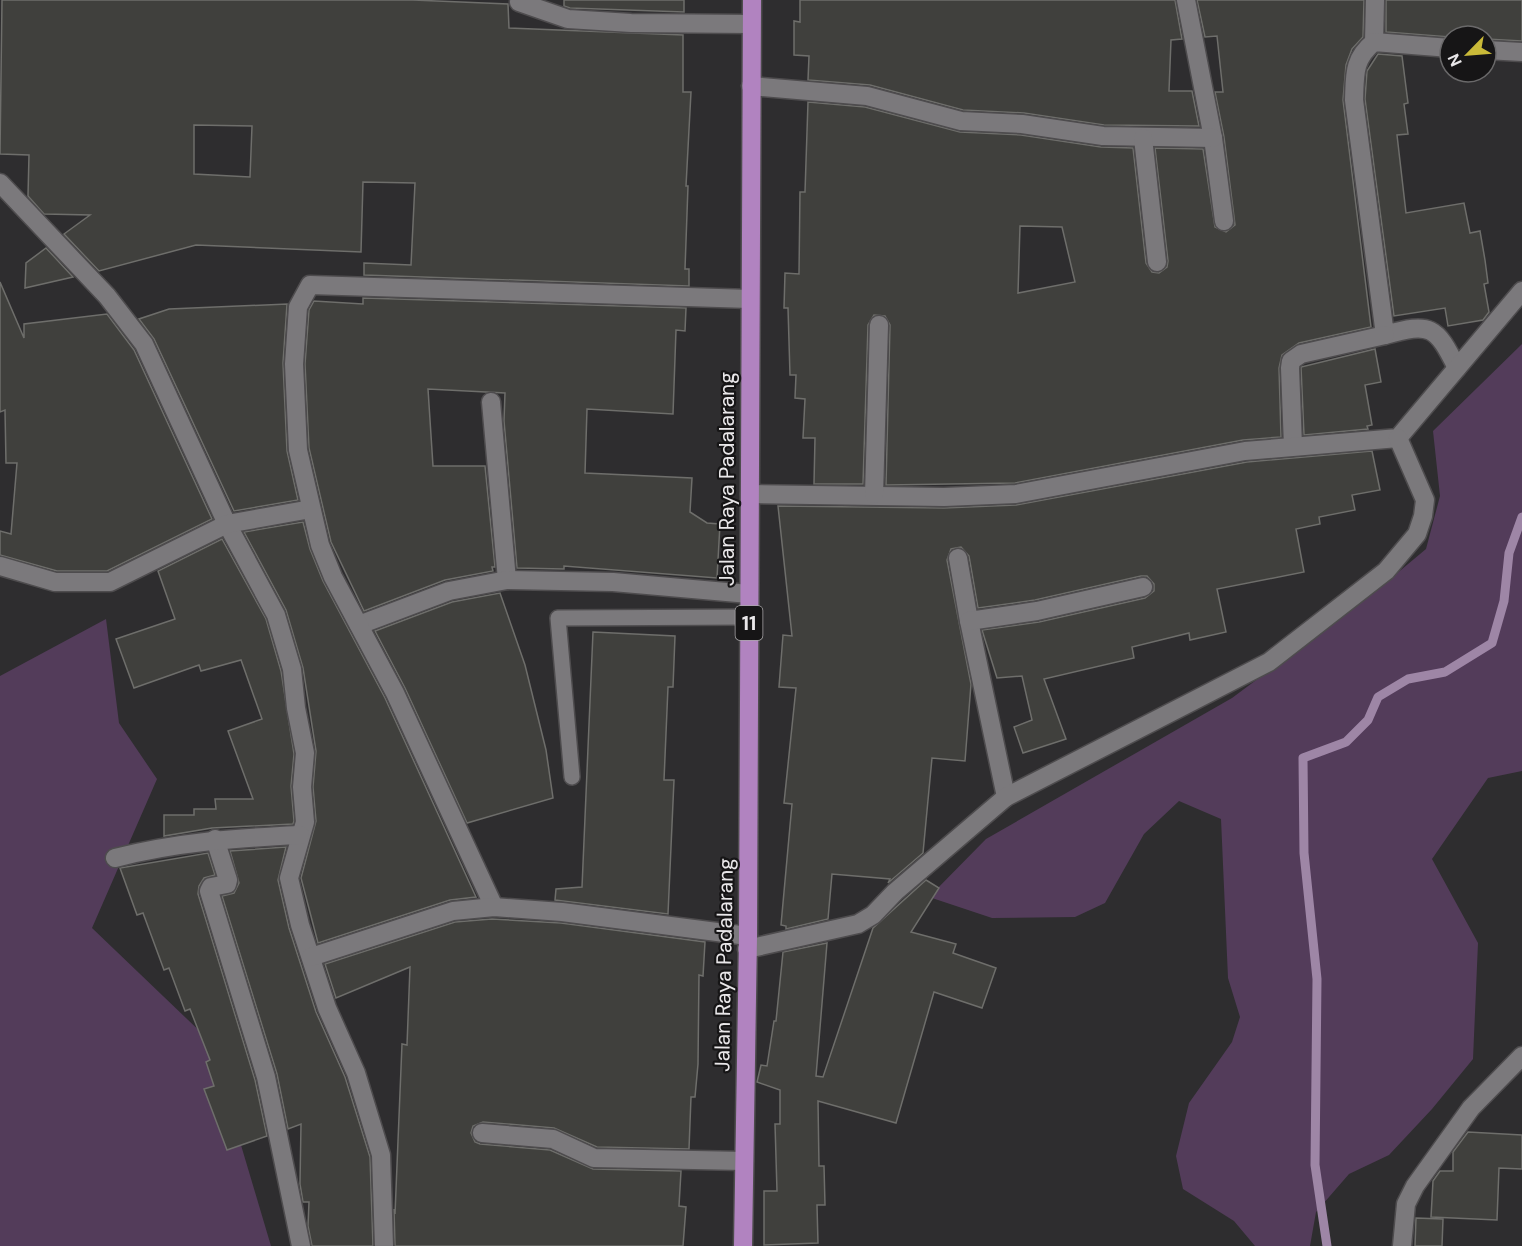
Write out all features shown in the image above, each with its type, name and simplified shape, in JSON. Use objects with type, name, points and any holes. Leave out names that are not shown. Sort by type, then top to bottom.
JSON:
[{"type":"highway","name":"Jalan Raya Padalarang","points":[[743,1246],[747,943],[752,0]]},
{"type":"street","points":[[1186,0],[1213,138],[1224,221]]},
{"type":"street","points":[[1374,42],[1375,0]]},
{"type":"street","points":[[519,2],[568,19],[631,23],[751,24]]},
{"type":"street","points":[[1385,334],[1354,100],[1355,75],[1361,53],[1374,42],[1438,47]]},
{"type":"street","points":[[1498,51],[1522,52]]},
{"type":"street","points":[[751,86],[867,96],[961,121],[1022,124],[1143,138],[1213,138]]},
{"type":"street","points":[[1143,138],[1157,262]]},
{"type":"street","points":[[0,183],[107,296],[144,344],[227,524],[276,615],[292,669],[296,708],[305,753],[302,787],[305,822],[289,878],[327,1008],[356,1073],[381,1155],[384,1246]]},
{"type":"street","points":[[494,907],[395,693],[333,577],[320,545],[298,450],[294,364],[298,307],[310,285],[750,299]]},
{"type":"street","points":[[750,494],[874,494],[944,497],[1016,494],[1245,451],[1398,438],[1522,291]]},
{"type":"street","points":[[874,494],[879,325]]},
{"type":"street","points":[[1293,446],[1290,368],[1294,358],[1301,354],[1411,328],[1432,330],[1443,340],[1457,368]]},
{"type":"street","points":[[491,402],[507,580]]},
{"type":"street","points":[[311,957],[453,911],[494,907],[562,912],[747,943],[858,924],[873,915],[895,892],[1006,797],[1269,662],[1386,571],[1417,534],[1424,516],[1425,500],[1398,438]]},
{"type":"street","points":[[0,566],[55,582],[110,582],[227,524],[311,509]]},
{"type":"street","points":[[958,558],[1006,797]]},
{"type":"street","points":[[359,625],[449,591],[507,580],[613,582],[749,594]]},
{"type":"street","points":[[969,621],[1037,611],[1143,587]]},
{"type":"street","points":[[115,858],[153,848],[215,839],[300,835]]},
{"type":"street","points":[[215,839],[228,880],[227,884],[211,886],[209,891],[266,1077],[302,1246]]},
{"type":"street","points":[[1402,1246],[1406,1204],[1415,1186],[1472,1108],[1522,1056]]},
{"type":"street","points":[[482,1133],[553,1139],[594,1158],[744,1161]]},
{"type":"lane","points":[[572,777],[556,622],[558,618],[749,617]]},
{"type":"shaded area","points":[[1522,344],[1522,771],[1488,778],[1432,859],[1478,943],[1473,1059],[1432,1109],[1389,1155],[1349,1174],[1316,1212],[1310,1246],[1255,1246],[1234,1221],[1183,1189],[1176,1156],[1189,1103],[1232,1042],[1240,1017],[1228,978],[1221,819],[1179,801],[1144,834],[1105,903],[1075,917],[992,918],[929,897],[986,839],[1232,698],[1371,595],[1426,549],[1440,496],[1433,431]]},
{"type":"shaded area","points":[[106,619],[119,723],[157,779],[92,928],[210,1041],[271,1246],[0,1246],[0,676]]},
{"type":"building","points":[[2,0],[413,0],[508,4],[509,28],[683,35],[683,92],[691,92],[686,186],[688,186],[685,269],[689,269],[689,286],[364,275],[364,263],[411,265],[415,183],[363,182],[361,252],[196,245],[99,271],[64,234],[90,215],[44,214],[28,196],[29,155],[0,154]],"holes":[[[194,125],[252,126],[250,177],[194,174]]]},
{"type":"building","points":[[564,0],[684,0],[684,12],[570,8],[564,6]]},
{"type":"building","points":[[800,0],[1175,0],[1182,39],[1171,40],[1169,91],[1192,91],[1199,126],[1104,125],[1024,113],[963,110],[870,85],[808,80],[809,56],[794,55],[794,21],[800,22]]},
{"type":"building","points":[[1197,0],[1364,0],[1363,37],[1352,49],[1346,65],[1343,100],[1371,327],[1299,343],[1282,355],[1279,368],[1281,437],[1243,440],[1015,483],[886,485],[890,325],[885,316],[874,315],[868,325],[863,484],[814,484],[815,438],[803,438],[805,399],[795,398],[796,375],[790,375],[788,308],[784,308],[785,273],[799,274],[800,192],[805,192],[808,102],[865,107],[960,132],[1021,135],[1101,147],[1133,148],[1146,263],[1152,272],[1159,273],[1167,267],[1168,261],[1155,148],[1203,149],[1215,227],[1226,232],[1235,225],[1224,137],[1215,92],[1223,92],[1217,36],[1205,37]],"holes":[[[1020,226],[1062,227],[1075,282],[1018,293]]]},
{"type":"building","points":[[1386,0],[1522,0],[1522,41],[1498,40],[1498,24],[1438,24],[1438,36],[1386,32]]},
{"type":"building","points":[[1378,54],[1402,56],[1408,103],[1404,104],[1408,134],[1397,135],[1406,213],[1464,203],[1470,233],[1480,231],[1485,260],[1488,283],[1484,284],[1489,312],[1483,320],[1448,326],[1445,308],[1394,316],[1365,99],[1367,71]]},
{"type":"building","points":[[46,248],[73,277],[25,288],[26,263]]},
{"type":"building","points":[[0,282],[24,338],[24,324],[107,314],[134,350],[212,519],[107,571],[57,571],[0,555],[0,531],[11,534],[17,463],[6,463],[5,410],[0,412]]},
{"type":"building","points":[[363,298],[686,308],[685,331],[676,330],[673,414],[587,409],[585,473],[692,478],[690,512],[707,523],[720,524],[717,578],[564,566],[564,569],[517,568],[504,421],[505,393],[428,389],[433,466],[485,466],[495,567],[492,567],[493,571],[445,580],[364,611],[331,542],[309,448],[305,364],[309,310],[314,301],[363,304]]},
{"type":"building","points":[[287,304],[283,363],[287,451],[298,500],[234,511],[154,339],[139,319],[169,309]]},
{"type":"building","points":[[1375,349],[1381,382],[1365,385],[1372,425],[1367,426],[1368,429],[1304,435],[1301,367]]},
{"type":"building","points":[[1372,451],[1380,490],[1352,495],[1355,510],[1319,517],[1320,524],[1296,529],[1304,572],[1217,589],[1226,632],[1190,640],[1189,633],[1132,647],[1134,658],[1044,679],[1066,739],[1023,753],[1014,727],[1032,720],[1022,676],[997,678],[982,630],[1039,622],[1145,598],[1154,591],[1154,584],[1147,576],[1141,576],[1035,600],[978,608],[969,556],[961,547],[951,549],[947,560],[971,684],[965,761],[932,758],[923,853],[888,883],[890,879],[832,874],[828,919],[786,929],[786,926],[781,925],[792,804],[784,803],[796,688],[779,687],[783,635],[792,636],[778,506],[944,508],[1016,505],[1247,462]]},
{"type":"building","points":[[303,522],[310,549],[323,581],[385,698],[476,897],[450,900],[318,943],[301,878],[316,821],[313,787],[316,751],[303,668],[286,610],[244,532]]},
{"type":"building","points":[[222,539],[266,619],[281,671],[294,754],[291,786],[294,821],[293,824],[212,828],[164,836],[164,815],[194,815],[194,809],[216,809],[215,799],[253,799],[228,731],[262,719],[241,660],[201,671],[199,665],[134,688],[116,639],[175,619],[158,571]]},
{"type":"building","points":[[500,593],[525,665],[546,750],[553,798],[467,823],[405,688],[375,631],[452,602]]},
{"type":"building","points":[[593,632],[675,636],[673,687],[668,687],[664,780],[674,780],[668,914],[555,900],[556,889],[582,887]]},
{"type":"building","points":[[286,847],[278,880],[289,928],[316,1012],[345,1077],[370,1157],[373,1246],[312,1246],[308,1226],[309,1202],[303,1202],[300,1184],[301,1124],[288,1129],[277,1074],[222,896],[234,893],[239,883],[230,851]]},
{"type":"building","points":[[208,853],[215,875],[204,878],[199,886],[198,894],[255,1080],[267,1136],[227,1150],[204,1089],[214,1086],[206,1062],[210,1060],[190,1009],[185,1011],[169,968],[164,970],[143,913],[137,915],[120,868]]},
{"type":"building","points":[[926,880],[939,888],[911,932],[956,944],[953,953],[996,968],[982,1008],[934,992],[896,1123],[818,1101],[819,1166],[824,1166],[825,1205],[817,1205],[818,1243],[764,1245],[764,1191],[777,1191],[775,1124],[780,1124],[780,1090],[757,1082],[761,1065],[767,1066],[774,1021],[776,1021],[783,952],[827,943],[816,1076],[823,1077],[873,928]]},
{"type":"building","points":[[492,919],[561,923],[705,942],[703,976],[699,975],[698,1064],[695,1097],[691,1097],[689,1149],[597,1147],[554,1128],[483,1122],[473,1126],[471,1133],[475,1142],[480,1144],[550,1150],[593,1169],[681,1171],[679,1206],[686,1207],[683,1246],[395,1246],[394,1209],[395,1214],[402,1044],[407,1045],[410,967],[336,998],[325,964],[455,922]]},
{"type":"building","points":[[1468,1132],[1522,1135],[1522,1169],[1499,1168],[1497,1220],[1431,1217],[1433,1181],[1440,1171],[1453,1171],[1453,1152]]},
{"type":"building","points":[[1416,1218],[1443,1219],[1442,1246],[1415,1246]]},
{"type":"waterway","points":[[1327,1246],[1315,1165],[1317,979],[1304,853],[1303,758],[1346,742],[1368,720],[1378,697],[1408,679],[1445,672],[1492,643],[1504,601],[1509,553],[1522,517]]}]
